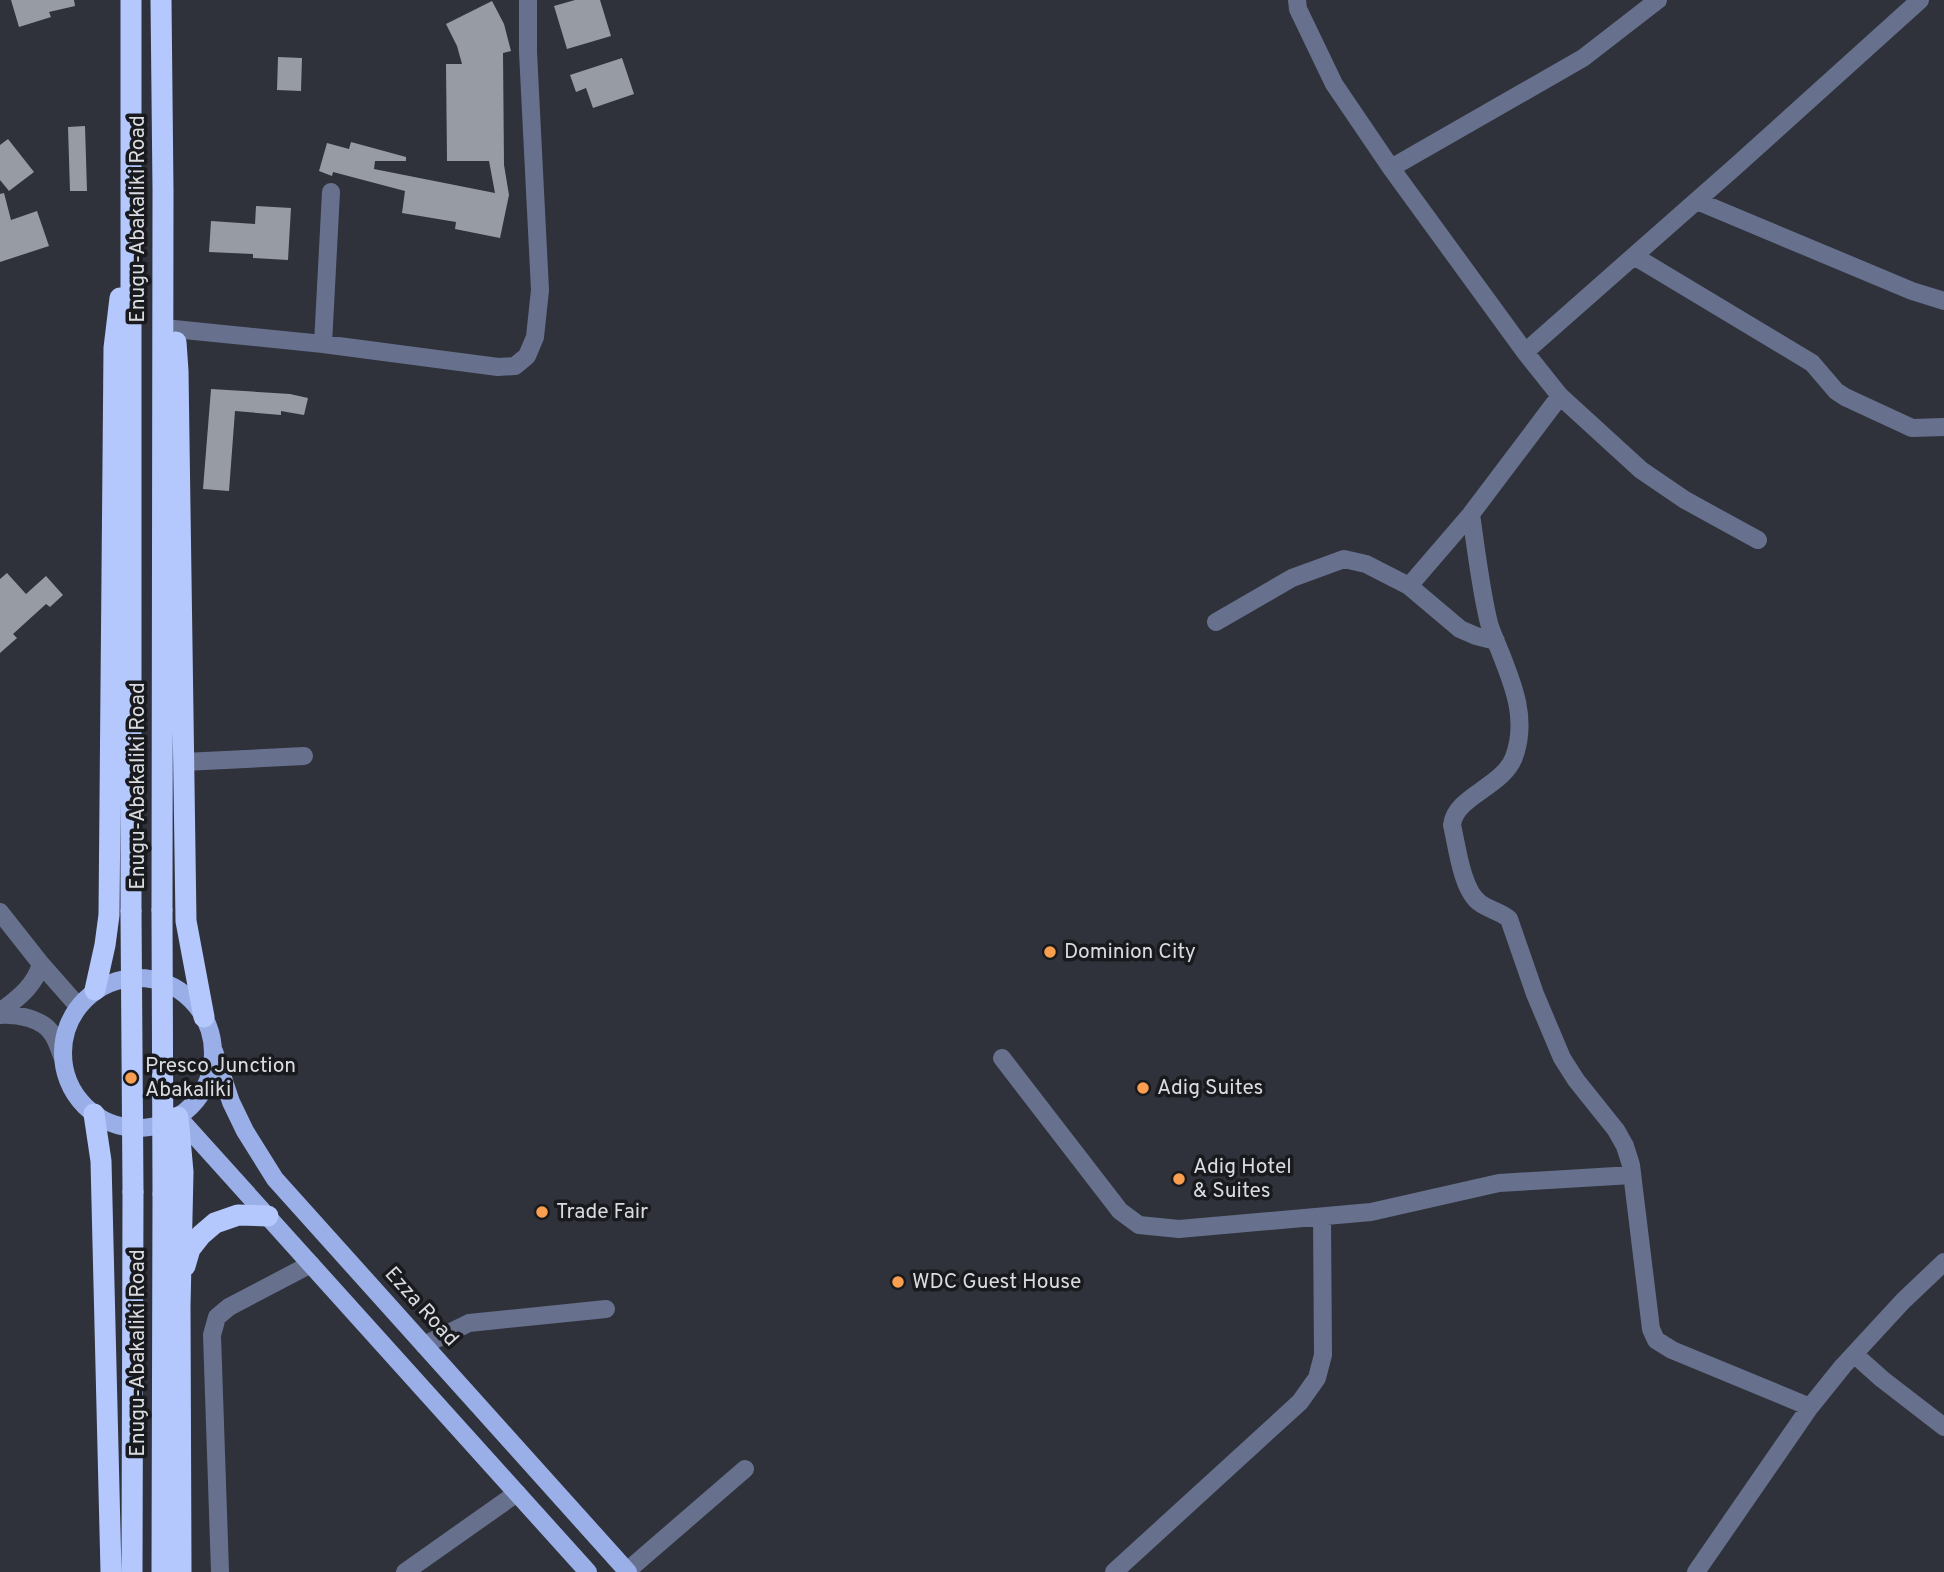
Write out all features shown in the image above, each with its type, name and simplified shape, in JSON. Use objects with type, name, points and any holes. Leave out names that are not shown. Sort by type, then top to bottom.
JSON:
[{"type":"highway","points":[[131,0],[132,1572]]},
{"type":"highway","name":"Enugu-Abakaliki Road","points":[[161,0],[162,1572]]},
{"type":"highway","points":[[96,990],[106,945],[109,915],[114,348],[131,185]]},
{"type":"highway","points":[[163,190],[178,371],[187,921],[204,1017]]},
{"type":"highway","points":[[94,1114],[101,1161],[110,1572]]},
{"type":"highway","points":[[178,1117],[183,1172],[180,1306],[181,1572]]},
{"type":"highway","points":[[180,1306],[190,1249],[201,1235],[215,1223],[238,1215],[268,1216]]},
{"type":"main road","points":[[135,977],[156,979],[175,987],[192,1000],[204,1017],[214,1051],[212,1067],[204,1089],[190,1108],[178,1117],[150,1128],[121,1126],[94,1114],[78,1098],[67,1078],[62,1056],[64,1038],[69,1021],[78,1006],[96,990],[114,981],[135,977]]},
{"type":"main road","name":"Ezza Road","points":[[214,1051],[240,1121],[275,1179],[627,1572]]},
{"type":"main road","points":[[178,1117],[589,1572]]},
{"type":"street","points":[[174,329],[323,344],[498,368],[515,366],[527,356],[535,337],[540,290],[528,52],[528,0]]},
{"type":"street","points":[[1297,0],[1298,9],[1334,84],[1391,168],[1560,396],[1641,470],[1685,500],[1758,540]]},
{"type":"street","points":[[1391,168],[1583,58],[1658,0]]},
{"type":"street","points":[[1525,352],[1920,0]]},
{"type":"street","points":[[323,344],[331,192]]},
{"type":"street","points":[[1697,201],[1912,291],[1944,301]]},
{"type":"street","points":[[1634,256],[1812,363],[1828,383],[1845,397],[1912,428],[1944,427]]},
{"type":"street","points":[[1409,586],[1471,514],[1560,396]]},
{"type":"street","points":[[1471,514],[1489,623],[1519,703],[1520,731],[1514,758],[1503,776],[1459,808],[1453,817],[1452,825],[1466,882],[1472,896],[1480,904],[1502,912],[1509,919],[1535,994],[1562,1058],[1625,1146],[1632,1175],[1651,1329],[1656,1340],[1672,1350],[1810,1406]]},
{"type":"street","points":[[1216,622],[1292,578],[1344,559],[1366,564],[1409,586],[1460,629],[1496,641]]},
{"type":"street","points":[[184,762],[304,756]]},
{"type":"street","points":[[0,912],[78,1006]]},
{"type":"street","points":[[0,1014],[29,988],[37,978],[41,964]]},
{"type":"street","points":[[0,1014],[16,1014],[36,1021],[51,1031],[62,1056]]},
{"type":"street","points":[[1002,1058],[1120,1211],[1139,1225],[1179,1229],[1322,1217],[1371,1212],[1499,1183],[1632,1175]]},
{"type":"street","points":[[1114,1572],[1300,1402],[1317,1378],[1323,1355],[1322,1217]]},
{"type":"street","points":[[1696,1572],[1810,1406],[1903,1301],[1944,1262]]},
{"type":"street","points":[[220,1572],[212,1335],[217,1317],[229,1307],[311,1264]]},
{"type":"street","points":[[424,1345],[468,1323],[606,1309]]},
{"type":"street","points":[[1854,1354],[1944,1427]]},
{"type":"street","points":[[627,1572],[746,1469]]},
{"type":"street","points":[[405,1572],[517,1493]]},
{"type":"building","points":[[11,0],[74,0],[75,6],[49,12],[51,17],[19,27]]},
{"type":"building","points":[[575,0],[600,0],[611,36],[567,49],[554,6]]},
{"type":"building","points":[[492,1],[504,24],[511,51],[503,53],[504,165],[509,195],[500,238],[455,229],[456,222],[402,213],[405,191],[333,172],[332,176],[319,171],[327,143],[349,149],[351,142],[406,157],[406,161],[375,161],[374,169],[495,193],[489,161],[447,161],[446,64],[462,64],[446,24]]},
{"type":"building","points":[[278,57],[302,58],[301,91],[277,90]]},
{"type":"building","points":[[622,58],[634,94],[593,108],[586,88],[576,92],[570,75]]},
{"type":"building","points":[[85,126],[87,191],[70,191],[68,127]]},
{"type":"building","points":[[8,139],[34,172],[9,191],[0,180],[0,145]]},
{"type":"building","points":[[4,193],[11,220],[37,211],[49,246],[0,262],[0,194]]},
{"type":"building","points":[[256,206],[291,208],[288,260],[253,258],[253,254],[209,252],[211,221],[255,224]]},
{"type":"building","points":[[211,389],[290,394],[308,398],[304,415],[281,411],[281,415],[235,411],[229,491],[203,489]]},
{"type":"building","points":[[7,573],[26,594],[46,576],[63,595],[50,607],[46,604],[13,634],[17,638],[0,653],[0,579]]},
{"type":"place","name":"Dominion City","points":[[1050,952]]},
{"type":"place","name":"Presco Junction Abakaliki","points":[[131,1078]]},
{"type":"place","name":"Adig Suites","points":[[1143,1088]]},
{"type":"place","name":"Adig Hotel & Suites","points":[[1179,1179]]},
{"type":"place","name":"Trade Fair","points":[[542,1212]]},
{"type":"place","name":"WDC Guest House","points":[[898,1282]]}]
